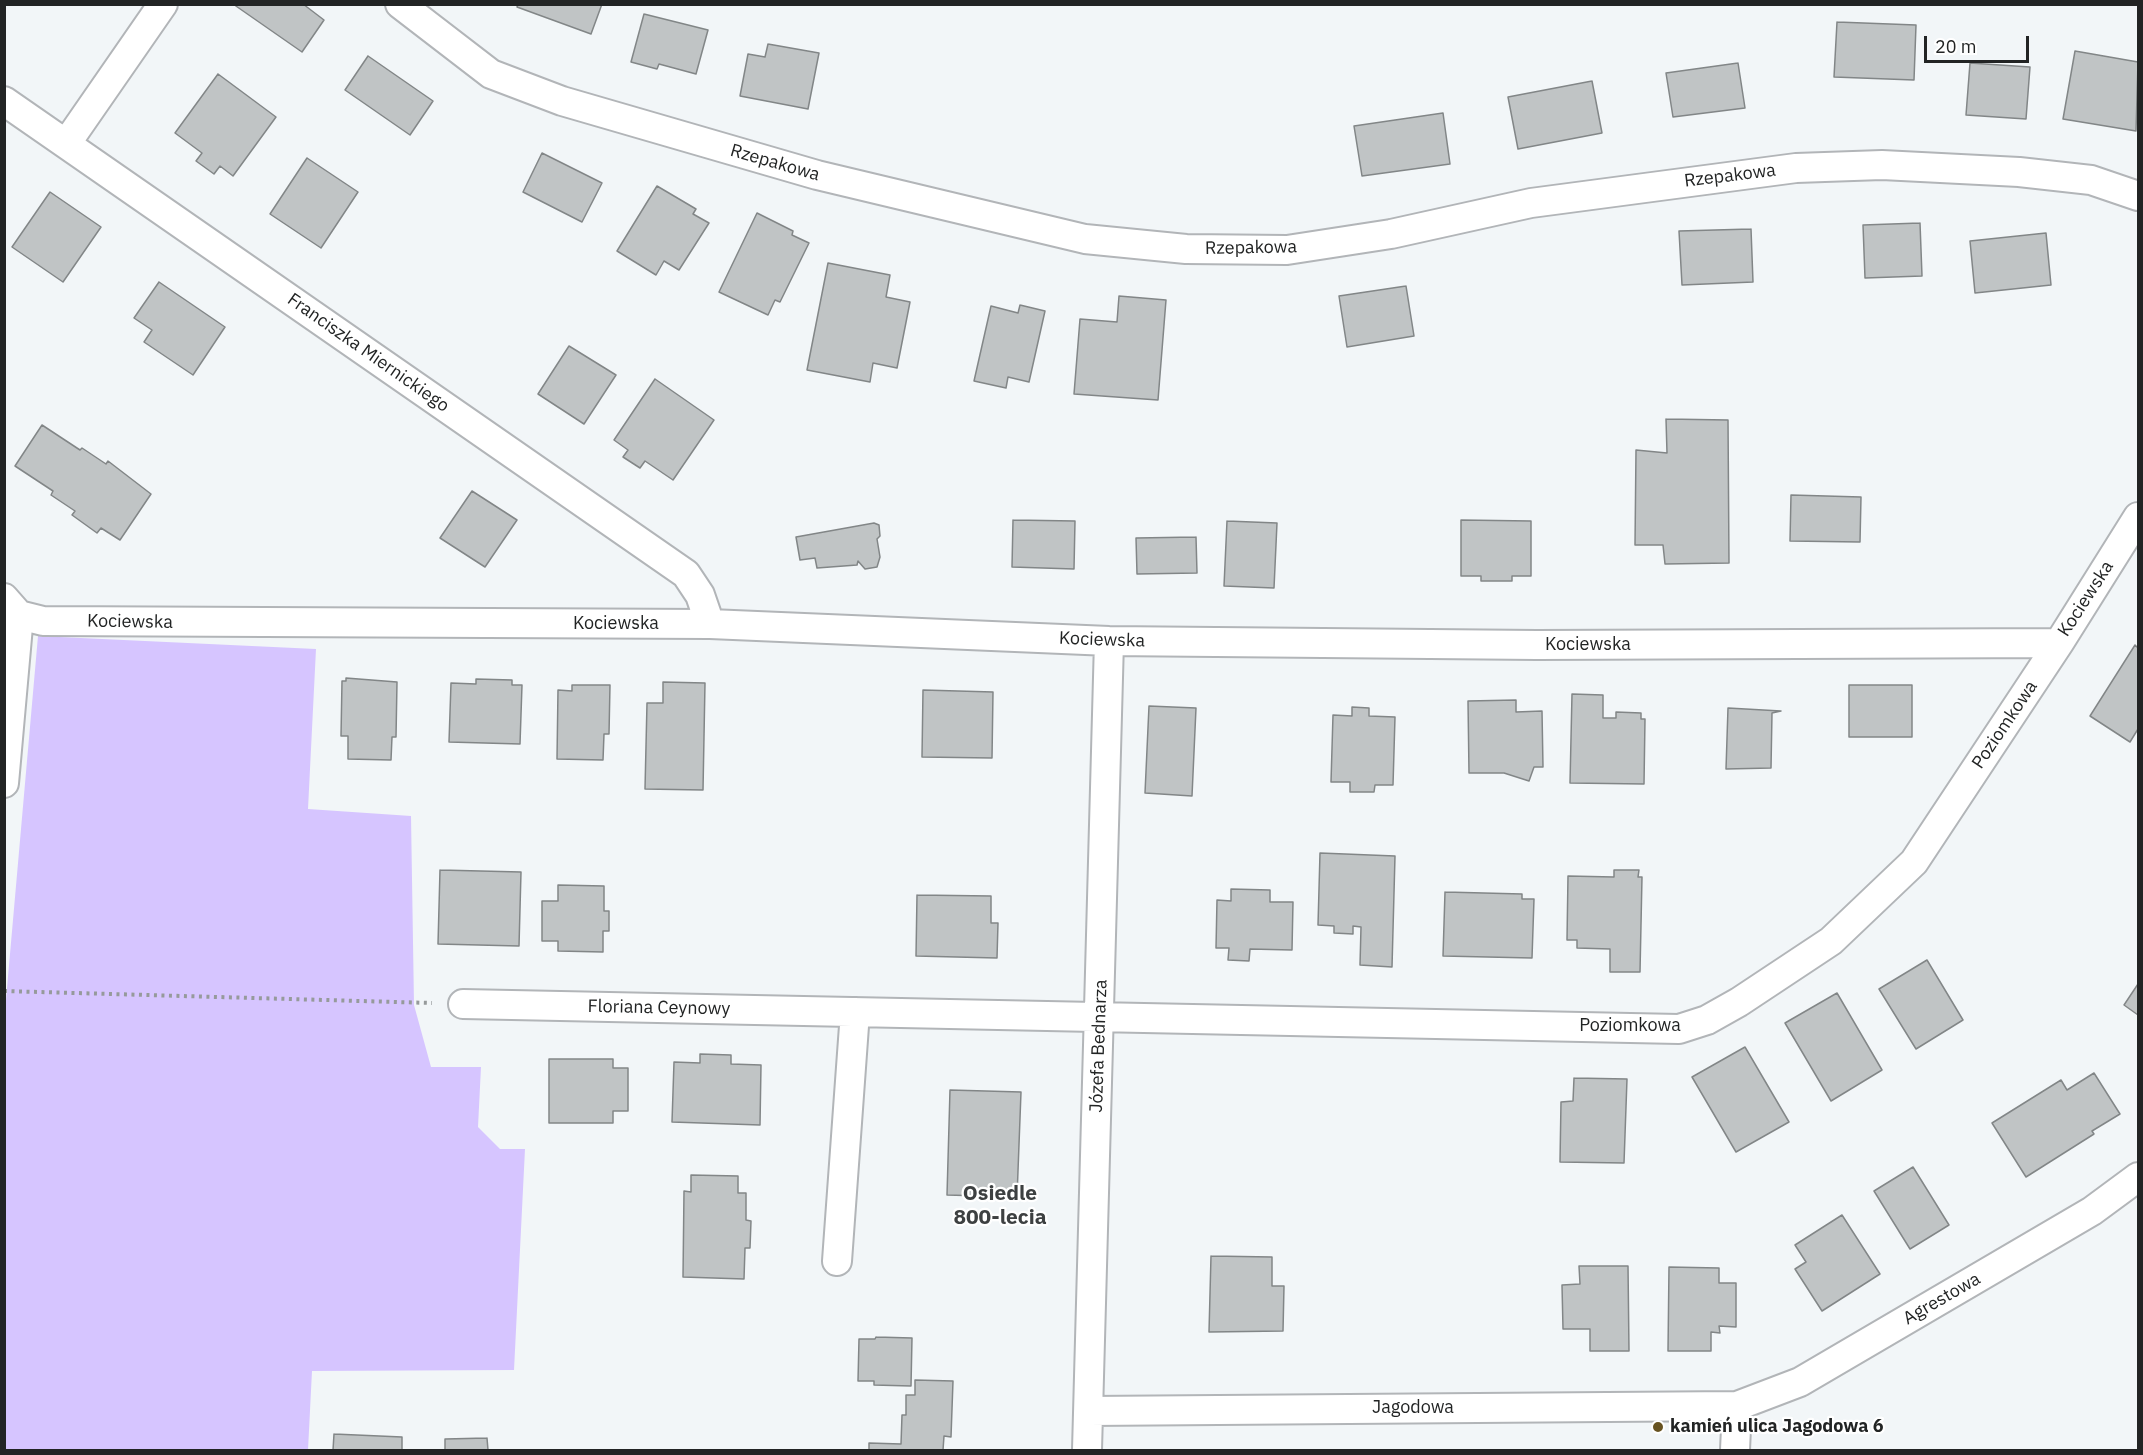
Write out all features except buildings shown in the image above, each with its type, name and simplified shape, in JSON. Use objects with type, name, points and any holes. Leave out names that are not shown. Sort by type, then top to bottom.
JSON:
[{"type":"street","points":[[66,144],[163,4]]},
{"type":"street","name":"Rzepakowa","points":[[400,4],[492,74],[562,100],[817,175],[1085,239],[1186,249],[1287,250],[1391,234],[1531,203],[1796,168],[1882,165],[2019,172],[2091,180],[2139,196]]},
{"type":"street","name":"Franciszka Miernickiego","points":[[4,101],[686,573],[700,595],[710,624]]},
{"type":"street","name":"Kociewska","points":[[12,606],[42,621],[710,624],[1109,641],[1525,645],[2059,643],[2139,517]]},
{"type":"street","points":[[4,783],[12,606]]},
{"type":"street","name":"Józefa Bednarza","points":[[1087,1450],[1109,641]]},
{"type":"street","name":"Poziomkowa","points":[[1100,1018],[1679,1029],[1707,1020],[1778,978],[1831,941],[1914,861],[2059,643]]},
{"type":"street","name":"Floriana Ceynowy","points":[[463,1004],[1100,1018]]},
{"type":"street","points":[[837,1261],[855,1012]]},
{"type":"street","name":"Agrestowa","points":[[1737,1406],[1800,1382],[2092,1211],[2139,1177]]},
{"type":"street","points":[[1735,1450],[1737,1406]]},
{"type":"street","name":"Jagodowa","points":[[1089,1411],[1737,1406]]},
{"type":"path","points":[[4,991],[463,1004]]},
{"type":"shaded area","points":[[38,636],[316,649],[308,809],[411,816],[414,1005],[431,1067],[481,1067],[478,1127],[500,1149],[525,1149],[514,1370],[312,1371],[308,1450],[5,1450],[4,1022]]},
{"type":"place","name":"kamień ulica Jagodowa 6","points":[[1658,1427]]},
{"type":"district","name":"Osiedle 800-lecia","points":[[1000,1206]]}]
